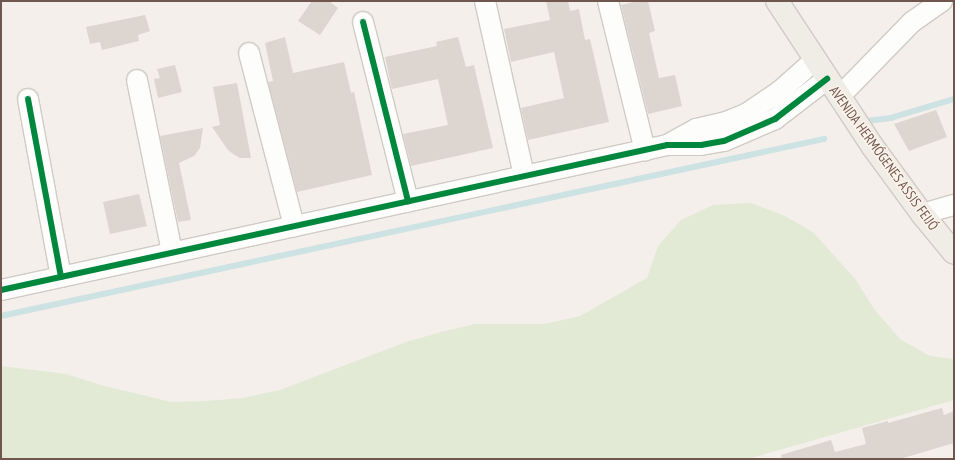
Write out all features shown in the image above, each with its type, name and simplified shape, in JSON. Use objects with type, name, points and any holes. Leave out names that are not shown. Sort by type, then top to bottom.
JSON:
[{"type":"main road","name":"AVENIDA HERMÓGENES ASSIS FEIJÓ","points":[[777,1],[833,88],[922,214],[954,253]]},
{"type":"street","points":[[485,1],[524,176]]},
{"type":"street","points":[[608,1],[645,150]]},
{"type":"street","points":[[1,290],[667,145],[701,145],[724,141],[749,132],[833,88],[912,22],[942,1]]},
{"type":"street","points":[[363,22],[408,201]]},
{"type":"street","points":[[249,53],[294,226]]},
{"type":"street","points":[[667,145],[696,129],[726,122],[746,114],[780,91],[815,60]]},
{"type":"street","points":[[137,80],[172,252]]},
{"type":"street","points":[[28,98],[61,277]]},
{"type":"street","points":[[922,214],[954,204]]},
{"type":"green space","points":[[751,203],[783,215],[813,232],[856,280],[874,309],[901,340],[930,356],[954,359],[954,400],[748,459],[1,459],[1,366],[66,374],[101,385],[171,402],[243,398],[280,390],[406,342],[441,332],[475,324],[545,324],[580,316],[647,278],[658,246],[681,220],[713,205]]},
{"type":"building","points":[[312,1],[329,1],[338,8],[320,35],[298,21]]},
{"type":"building","points":[[546,1],[568,1],[570,11],[579,9],[585,40],[590,39],[609,122],[528,140],[521,108],[564,98],[554,52],[511,62],[504,29],[550,20]]},
{"type":"building","points":[[638,1],[648,1],[655,31],[649,33],[659,78],[675,75],[682,106],[648,114],[621,5]]},
{"type":"building","points":[[145,15],[150,31],[138,35],[139,41],[102,50],[100,42],[90,44],[86,27]]},
{"type":"building","points":[[285,37],[293,73],[344,62],[351,93],[354,92],[372,175],[297,192],[268,82],[273,81],[265,43]]},
{"type":"building","points":[[458,37],[466,67],[474,65],[493,148],[411,166],[403,134],[448,125],[438,79],[392,89],[385,57],[437,46],[436,42]]},
{"type":"building","points":[[175,65],[182,92],[158,98],[154,79],[160,78],[157,69]]},
{"type":"building","points":[[237,83],[251,158],[240,158],[233,154],[228,150],[212,127],[220,125],[213,87]]},
{"type":"building","points":[[936,110],[947,137],[909,151],[894,124]]},
{"type":"building","points":[[203,128],[200,148],[194,156],[179,163],[191,220],[178,222],[160,136]]},
{"type":"building","points":[[139,194],[147,226],[110,234],[103,202]]},
{"type":"building","points":[[942,408],[944,415],[954,411],[954,443],[900,459],[782,459],[781,455],[831,440],[835,452],[866,444],[862,428],[888,421],[888,423]]},
{"type":"waterway","points":[[867,121],[891,118],[954,99]]},
{"type":"waterway","points":[[1,316],[824,139]]},
{"type":"cycle path","points":[[363,22],[408,201]]},
{"type":"cycle path","points":[[1,290],[667,145],[701,145],[724,141],[775,119],[827,79]]},
{"type":"cycle path","points":[[28,99],[61,277]]}]
